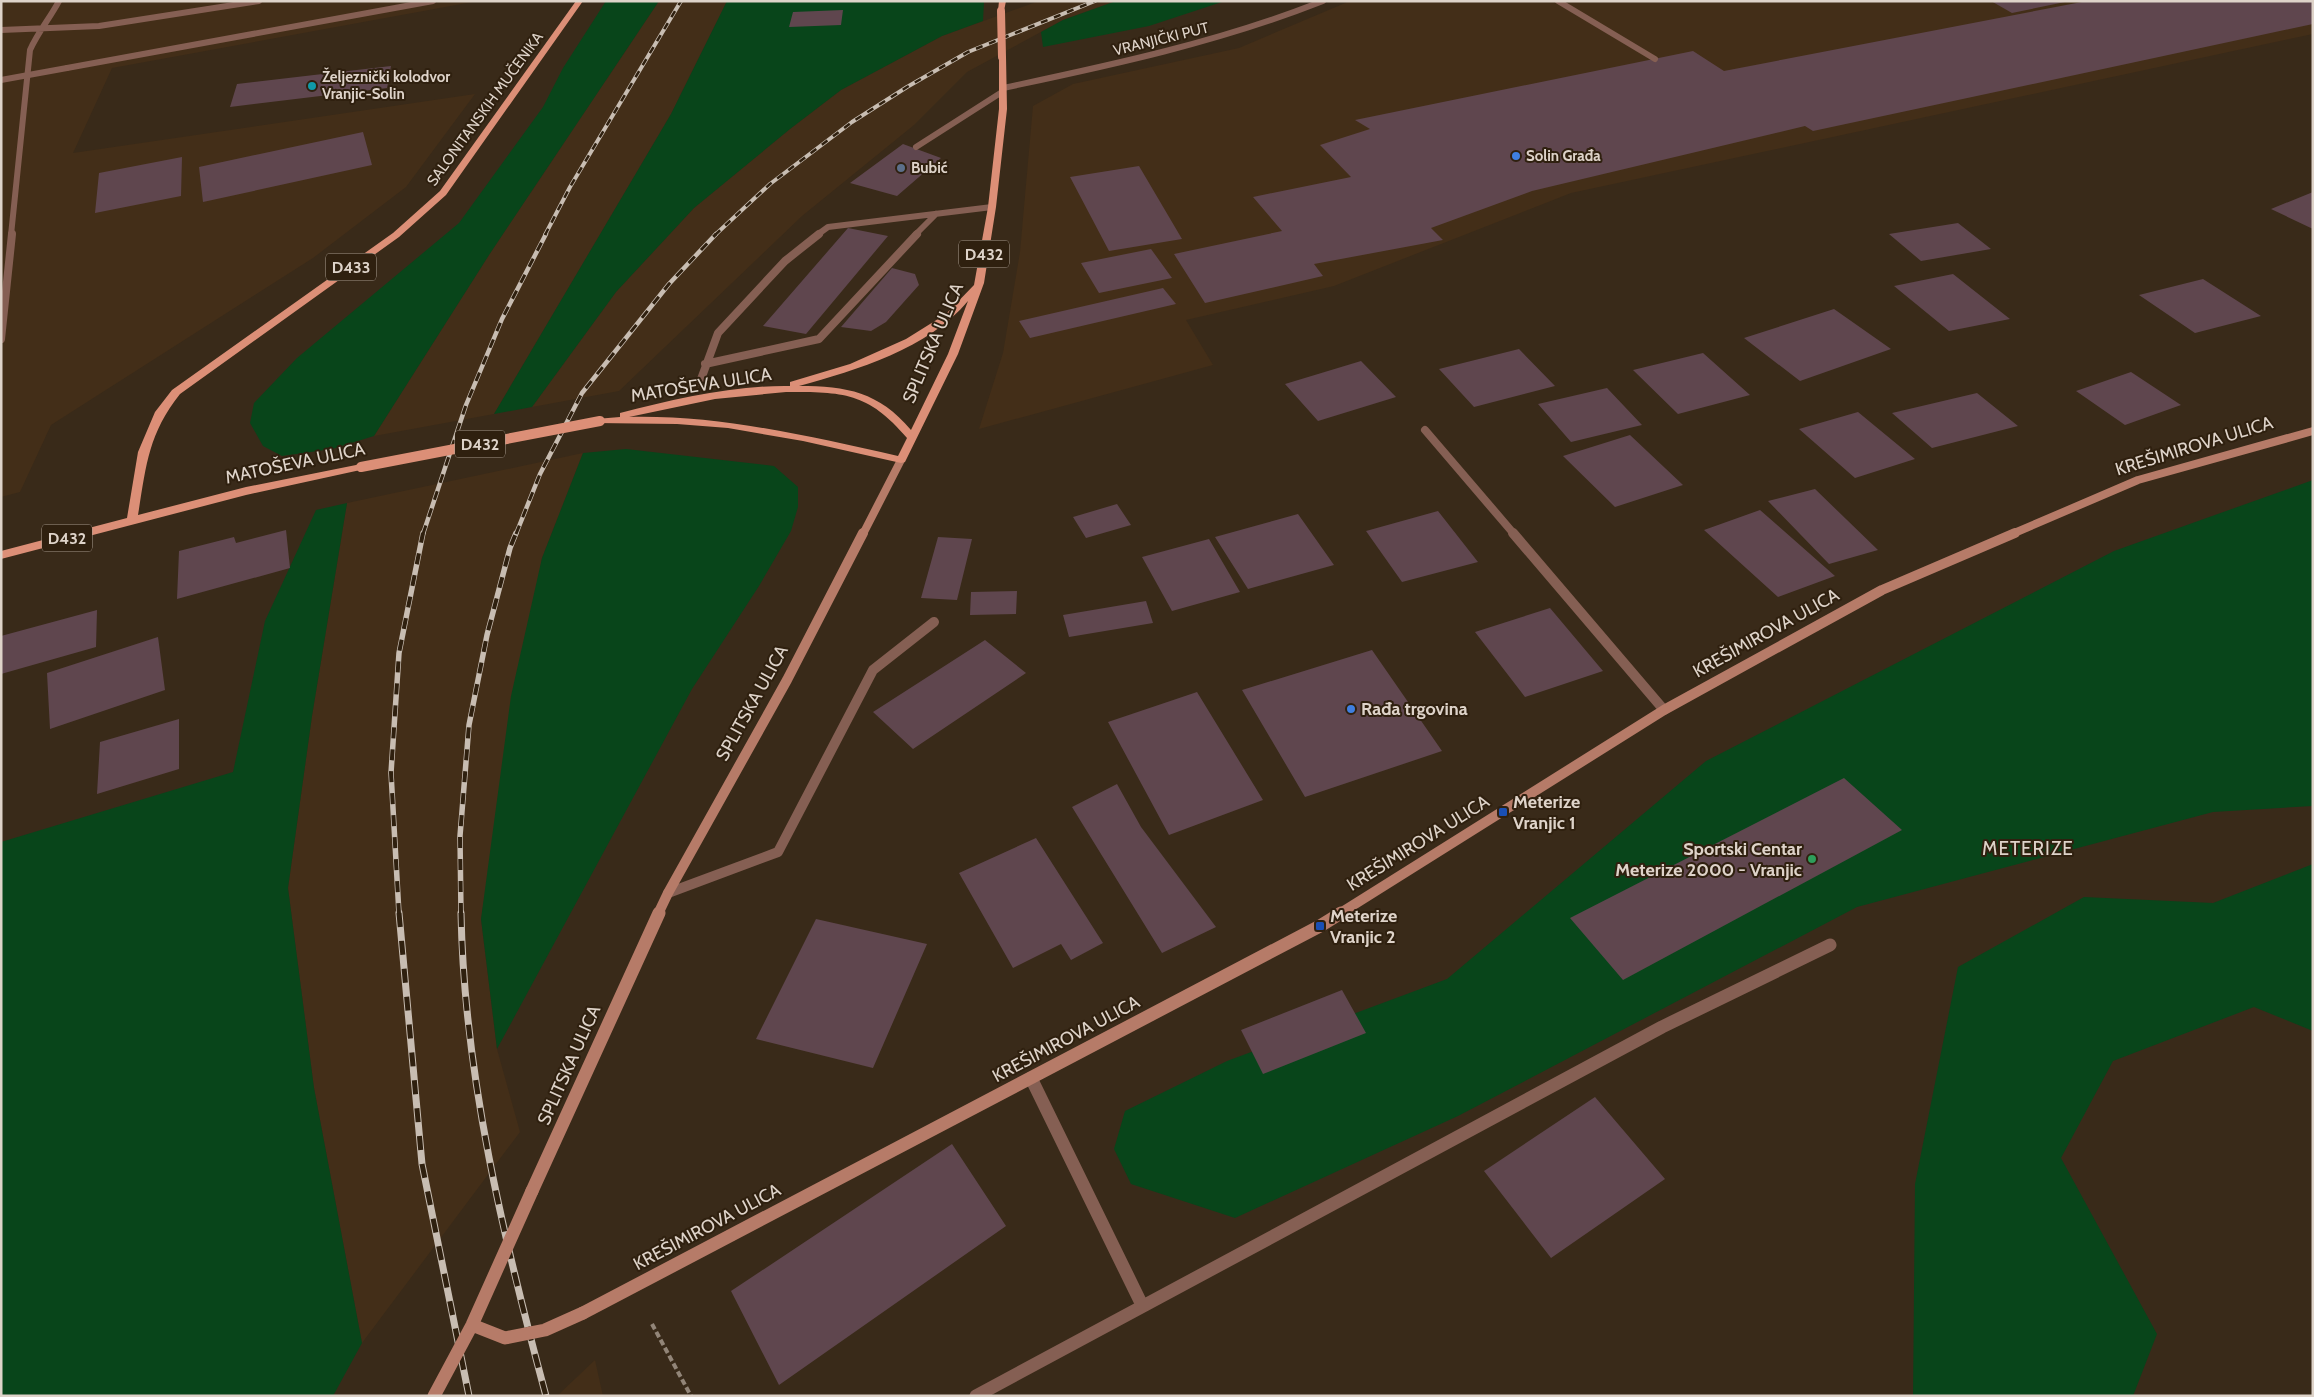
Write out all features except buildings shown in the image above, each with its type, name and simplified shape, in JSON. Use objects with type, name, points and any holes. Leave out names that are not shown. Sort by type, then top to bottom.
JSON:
[{"type":"main road","name":"SALONITANSKIH MUČENIKA","points":[[132,520],[143,452],[160,412],[176,392],[396,235],[444,193],[580,1]]},
{"type":"main road","name":"SPLITSKA ULICA","points":[[434,1396],[472,1325],[668,892],[787,680],[901,460],[953,354],[979,283],[992,207],[1002,90],[1001,11],[1003,1]]},
{"type":"main road","points":[[771,390],[820,377],[871,360],[908,342],[946,318],[979,283]]},
{"type":"main road","name":"MATOŠEVA ULICA","points":[[1,555],[246,491],[600,421],[663,406],[771,390],[813,388],[850,393],[873,401],[892,414],[912,438]]},
{"type":"main road","name":"MATOŠEVA ULICA","points":[[600,421],[657,420],[704,422],[783,434],[901,460]]},
{"type":"main road","name":"KREŠIMIROVA ULICA","points":[[472,1325],[505,1338],[545,1330],[583,1313],[1320,926],[1664,710],[1882,590],[2128,484],[2313,430]]},
{"type":"street","points":[[1,339],[30,50],[39,31],[51,16],[59,1]]},
{"type":"street","points":[[1,30],[81,29],[134,23],[259,1]]},
{"type":"street","points":[[1,80],[433,1]]},
{"type":"street","name":"VRANJIČKI PUT","points":[[1002,90],[1174,51],[1283,18],[1323,1]]},
{"type":"street","points":[[1558,1],[1655,59]]},
{"type":"street","points":[[916,147],[1002,90]]},
{"type":"street","points":[[700,382],[705,364],[718,334],[785,261],[828,228],[992,207]]},
{"type":"street","points":[[705,364],[819,340],[864,289],[936,214]]},
{"type":"street","points":[[1425,430],[1664,710]]},
{"type":"street","points":[[668,892],[778,852],[873,670],[934,622]]},
{"type":"street","points":[[976,1396],[1142,1305],[1662,1027],[1830,945]]},
{"type":"street","points":[[1031,1078],[1142,1305]]},
{"type":"path","points":[[652,1324],[691,1396]]},
{"type":"shaded area","points":[[1,1],[478,1],[112,68],[73,153],[475,94],[406,187],[313,258],[51,425],[20,492],[1,497]]},
{"type":"shaded area","points":[[659,1],[727,1],[671,114],[494,414],[374,436],[489,255]]},
{"type":"shaded area","points":[[1039,1],[1116,1],[1063,20],[967,72],[914,125],[802,216],[619,391],[532,407],[616,292],[694,208],[790,129],[841,90],[942,36]]},
{"type":"shaded area","points":[[1350,1],[2313,1],[2313,34],[1571,193],[1334,286],[1186,320],[1213,365],[979,429],[1003,353],[1020,252],[1033,106],[1073,84],[1239,48]]},
{"type":"shaded area","points":[[583,453],[542,558],[481,919],[497,1049],[520,1132],[362,1343],[314,1088],[288,888],[312,716],[347,503]]},
{"type":"shaded area","points":[[595,1360],[603,1396],[557,1396]]},
{"type":"green space","points":[[606,1],[659,1],[489,255],[374,436],[332,449],[282,456],[263,446],[250,423],[254,403],[297,358],[459,223],[543,107],[563,68]]},
{"type":"green space","points":[[727,1],[984,1],[983,21],[942,36],[841,90],[790,129],[694,208],[616,292],[532,407],[494,414],[671,114]]},
{"type":"green space","points":[[1116,1],[1225,1],[1149,26],[1043,47],[1041,32],[1063,20]]},
{"type":"green space","points":[[626,449],[774,466],[798,487],[798,507],[791,531],[759,586],[692,689],[497,1049],[481,919],[511,696],[542,558],[583,453]]},
{"type":"green space","name":"Sportski Centar Meterize 2000 - Vranjic","points":[[2313,480],[2313,806],[2213,812],[1857,907],[1458,1116],[1235,1218],[1131,1184],[1114,1149],[1125,1111],[1227,1061],[1447,979],[1706,761],[2114,551]]},
{"type":"green space","points":[[347,503],[312,716],[288,888],[314,1088],[362,1343],[333,1396],[1,1396],[1,842],[233,772],[265,621],[316,510]]},
{"type":"green space","points":[[2313,864],[2313,1031],[2254,1007],[2113,1061],[2061,1158],[2157,1334],[2133,1396],[1913,1396],[1915,1184],[1958,967],[2084,897],[2213,903]]},
{"type":"railway","points":[[545,235],[570,187],[681,1]]},
{"type":"railway","points":[[715,235],[770,184],[852,122],[907,87],[968,52],[1095,1]]},
{"type":"railway","points":[[423,534],[466,405],[502,319],[546,234]]},
{"type":"railway","points":[[516,534],[540,474],[582,393],[669,284],[715,235]]},
{"type":"railway","points":[[399,914],[391,773],[399,653],[423,533]]},
{"type":"railway","points":[[461,914],[460,836],[469,725],[487,635],[510,548],[516,533]]},
{"type":"railway","points":[[399,913],[422,1164],[469,1396]]},
{"type":"railway","points":[[461,913],[464,974],[478,1096],[501,1217],[546,1396]]},
{"type":"place","name":"Željeznički kolodvor Vranjic-Solin","points":[[312,86]]},
{"type":"place","name":"Solin Građa","points":[[1516,156]]},
{"type":"place","name":"Bubić","points":[[901,168]]},
{"type":"place","name":"Rađa trgovina","points":[[1351,709]]},
{"type":"place","name":"Meterize Vranjic 1","points":[[1503,812]]},
{"type":"place","name":"Sportski Centar Meterize 2000 - Vranjic","points":[[1812,859]]},
{"type":"place","name":"Meterize Vranjic 2","points":[[1320,926]]},
{"type":"district","name":"METERIZE","points":[[2028,848]]}]
